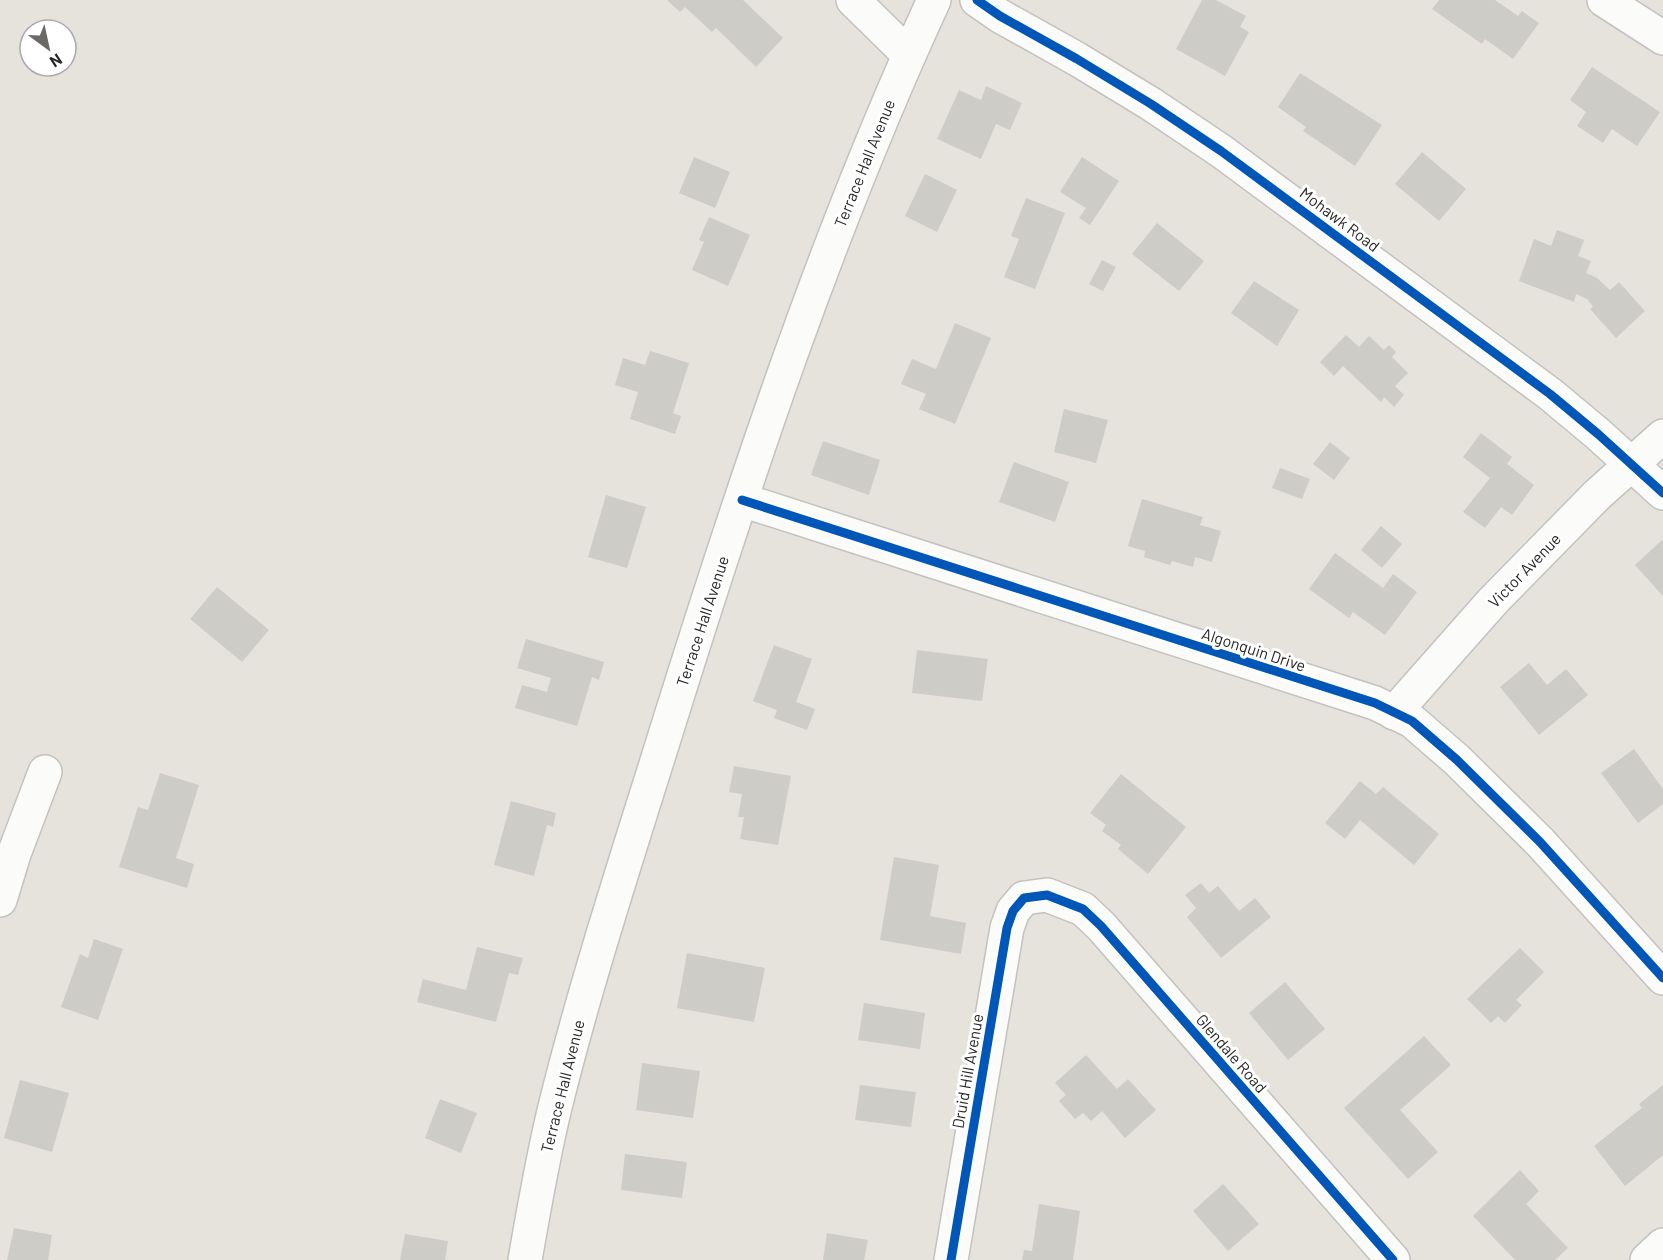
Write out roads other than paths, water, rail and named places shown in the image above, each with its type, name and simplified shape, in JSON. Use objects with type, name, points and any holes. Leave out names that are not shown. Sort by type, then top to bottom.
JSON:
[{"type":"street","points":[[853,0],[909,55]]},
{"type":"street","name":"Terrace Hall Avenue","points":[[525,1260],[555,1105],[598,951],[702,616],[804,312],[869,146],[934,0]]},
{"type":"street","name":"Mohawk Road","points":[[977,0],[1000,16],[1141,98],[1221,151],[1550,394],[1663,493]]},
{"type":"street","points":[[1604,0],[1663,38]]},
{"type":"street","name":"Victor Avenue","points":[[1394,713],[1493,601],[1597,495],[1663,436]]},
{"type":"street","name":"Algonquin Drive","points":[[742,500],[1375,703],[1412,721],[1457,760],[1540,842],[1663,978]]},
{"type":"street","points":[[0,900],[14,854],[45,772]]},
{"type":"street","name":"Glendale Road","points":[[1030,896],[1047,894],[1062,900],[1083,909],[1101,926],[1393,1260]]},
{"type":"street","name":"Druid Hill Avenue","points":[[951,1260],[1007,928],[1013,911],[1024,898],[1030,896]]},
{"type":"street","points":[[1647,1260],[1663,1245]]}]
